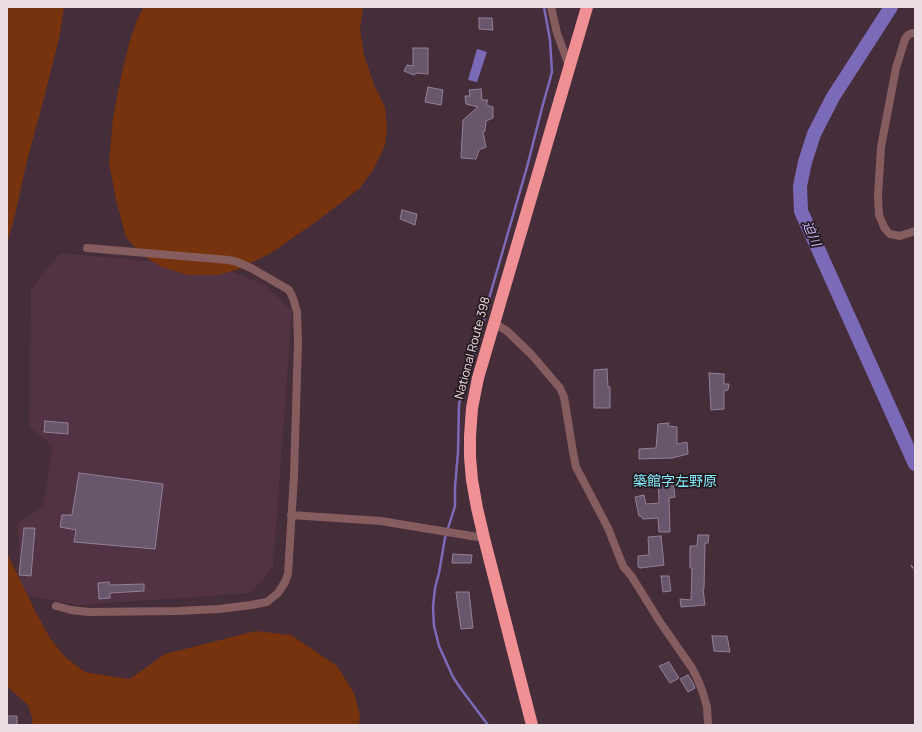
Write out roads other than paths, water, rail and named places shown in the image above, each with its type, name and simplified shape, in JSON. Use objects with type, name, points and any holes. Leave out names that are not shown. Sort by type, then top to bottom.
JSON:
[{"type":"highway","name":"National Route 398","points":[[532,725],[484,538],[472,480],[470,436],[472,408],[478,378],[587,7]]},
{"type":"street","points":[[551,7],[557,32],[570,67]]},
{"type":"street","points":[[915,32],[908,35],[905,39],[896,68],[881,147],[878,196],[879,215],[886,231],[890,234],[900,236],[915,231]]},
{"type":"street","points":[[56,606],[71,610],[89,612],[219,609],[267,602],[278,593],[288,574],[294,476],[298,342],[297,312],[289,290],[251,268],[229,260],[87,248]]},
{"type":"street","points":[[494,323],[507,332],[531,354],[560,388],[564,397],[576,467],[608,528],[623,566],[632,577],[660,622],[692,668],[703,693],[707,707],[708,725]]},
{"type":"street","points":[[292,515],[381,520],[484,538]]},
{"type":"waterway","points":[[488,725],[453,677],[439,646],[434,626],[433,607],[435,588],[445,538],[455,506],[459,404],[477,346],[552,72],[550,40],[544,7]]},
{"type":"waterway","name":"迫川","points":[[891,7],[833,97],[814,134],[805,162],[800,186],[801,211],[915,464]]},
{"type":"district","name":"築館字左野原","points":[[675,482]]}]
